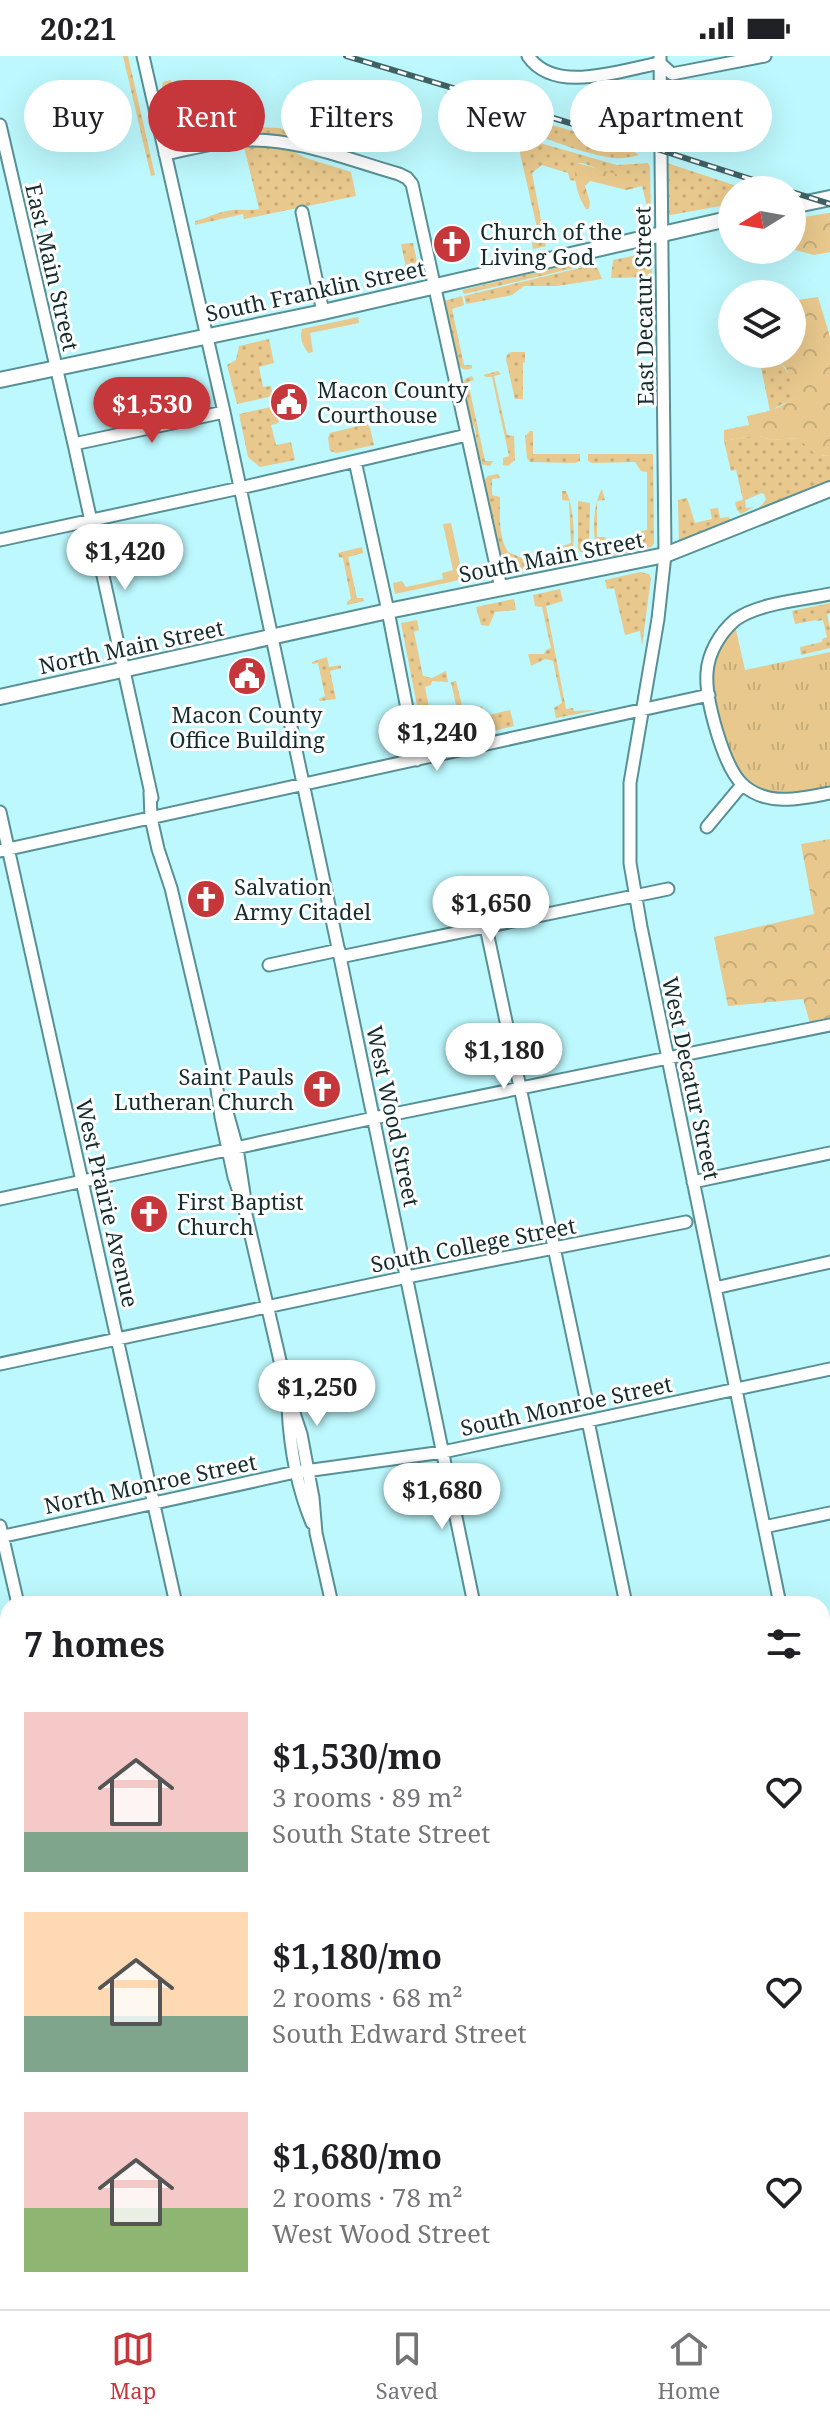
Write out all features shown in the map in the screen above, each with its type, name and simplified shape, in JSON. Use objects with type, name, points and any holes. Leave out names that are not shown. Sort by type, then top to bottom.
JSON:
[{"type":"main road","points":[[806,203],[830,198]]},
{"type":"main road","name":"South Franklin Street","points":[[0,380],[323,312],[718,221]]},
{"type":"main road","name":"South Main Street","points":[[272,637],[665,555],[830,489]]},
{"type":"main road","name":"North Main Street","points":[[0,697],[272,637]]},
{"type":"street","name":"West Wood Street","points":[[143,56],[224,412],[340,953],[472,1596]]},
{"type":"street","points":[[528,56],[547,73],[568,78],[660,59],[672,74],[765,56]]},
{"type":"street","name":"East Decatur Street","points":[[660,59],[665,555]]},
{"type":"street","name":"East Main Street","points":[[0,125],[74,444],[171,888],[215,1075],[230,1116],[232,1149],[243,1176],[245,1210],[288,1395],[289,1436],[302,1471],[303,1500],[316,1533],[330,1596]]},
{"type":"street","points":[[165,154],[230,142],[276,141],[304,146],[407,178],[415,193],[501,588]]},
{"type":"street","points":[[302,212],[323,312]]},
{"type":"street","points":[[74,444],[224,412]]},
{"type":"street","points":[[0,540],[467,435]]},
{"type":"street","points":[[355,461],[417,760]]},
{"type":"street","name":"West Decatur Street","points":[[665,555],[658,619],[630,783],[630,863],[634,896],[778,1596]]},
{"type":"street","points":[[830,594],[762,608],[734,621],[717,640],[707,672],[709,695],[726,760],[742,785],[782,800],[830,793]]},
{"type":"street","points":[[4,850],[709,695]]},
{"type":"street","points":[[707,827],[742,785]]},
{"type":"street","name":"West Prairie Avenue","points":[[0,812],[4,850],[118,1337],[174,1596]]},
{"type":"street","points":[[269,965],[486,927],[668,889]]},
{"type":"street","points":[[486,927],[587,1403]]},
{"type":"street","points":[[0,1199],[374,1118],[830,1025]]},
{"type":"street","points":[[693,1182],[830,1153]]},
{"type":"street","name":"South College Street","points":[[0,1364],[407,1277],[686,1222]]},
{"type":"street","points":[[715,1288],[830,1262]]},
{"type":"street","name":"South Monroe Street","points":[[302,1471],[443,1452],[830,1369]]},
{"type":"street","points":[[588,1421],[624,1596]]},
{"type":"street","name":"North Monroe Street","points":[[1,1533],[302,1471]]},
{"type":"street","points":[[764,1527],[830,1513]]},
{"type":"street","points":[[1,1533],[16,1596]]},
{"type":"green space","points":[[123,56],[128,56],[155,175],[151,176],[132,95],[132,80],[129,80]]},
{"type":"green space","points":[[554,126],[570,130],[570,147],[554,141]]},
{"type":"green space","points":[[265,127],[281,129],[281,141],[265,140]]},
{"type":"green space","points":[[265,146],[281,149],[281,152],[294,152],[351,172],[356,196],[244,219],[243,214],[195,225],[195,221],[223,212],[259,209],[245,152],[265,152]]},
{"type":"green space","points":[[554,147],[617,165],[648,163],[651,223],[642,186],[583,163],[577,163],[576,181],[570,180],[568,173],[542,165],[532,173],[546,246],[533,249],[532,243],[540,241],[520,152],[554,152]]},
{"type":"green space","points":[[586,152],[634,152],[639,155],[614,158]]},
{"type":"green space","points":[[577,163],[631,178],[638,187],[627,190],[590,181],[585,186],[590,202],[589,209],[586,209],[577,187]]},
{"type":"green space","points":[[667,163],[718,180],[718,206],[670,215],[666,209]]},
{"type":"green space","points":[[830,213],[830,252],[814,255],[806,253],[806,217]]},
{"type":"green space","points":[[413,243],[420,275],[382,284],[393,275],[407,272],[401,244]]},
{"type":"green space","points":[[652,252],[652,277],[611,278],[613,260]]},
{"type":"green space","points":[[571,264],[587,265],[464,294],[462,290]]},
{"type":"green space","points":[[592,265],[598,269],[602,279],[557,286],[524,286],[512,295],[466,304],[464,296]]},
{"type":"green space","points":[[462,296],[464,305],[452,309],[464,365],[472,365],[466,370],[458,364],[444,301]]},
{"type":"green space","points":[[818,297],[830,337],[830,456],[816,455],[798,438],[772,440],[751,436],[724,441],[724,430],[749,425],[747,416],[777,408],[789,398],[790,381],[786,368],[806,368],[806,299]]},
{"type":"green space","points":[[358,317],[359,323],[310,333],[313,352],[308,353],[303,345],[302,329]]},
{"type":"green space","points":[[269,339],[274,363],[259,367],[263,387],[271,386],[273,396],[237,404],[227,365],[236,360],[239,346]]},
{"type":"green space","points":[[511,352],[525,352],[523,399],[515,399],[506,359]]},
{"type":"green space","points":[[761,368],[785,368],[792,383],[791,395],[788,401],[770,411]]},
{"type":"green space","points":[[498,371],[501,374],[494,376],[507,435],[514,436],[515,460],[508,466],[503,465],[503,458],[509,456],[492,377],[483,375]]},
{"type":"green space","points":[[472,376],[474,380],[468,382],[485,461],[493,461],[490,466],[483,465],[479,460],[475,428],[470,419],[463,384],[465,379]]},
{"type":"green space","points":[[275,406],[279,423],[271,425],[276,445],[291,442],[295,460],[260,467],[248,457],[239,414]]},
{"type":"green space","points":[[367,424],[374,445],[337,453],[330,451],[330,433]]},
{"type":"green space","points":[[533,431],[533,454],[580,454],[580,461],[530,462],[525,436]]},
{"type":"green space","points":[[751,436],[772,440],[798,438],[816,453],[830,456],[830,482],[753,514],[766,500],[762,493],[745,500],[746,508],[754,507],[741,514],[735,502],[743,500],[736,470],[731,471],[724,441]]},
{"type":"green space","points":[[588,454],[653,454],[654,543],[651,547],[603,558],[594,535],[597,502],[597,537],[605,537],[609,546],[642,539],[641,531],[647,530],[647,472],[641,471],[635,462],[592,463],[588,461]]},
{"type":"green space","points":[[498,474],[500,478],[492,479],[492,495],[500,497],[503,539],[508,552],[522,558],[524,564],[564,555],[563,546],[571,543],[569,501],[562,500],[562,491],[566,491],[571,506],[574,527],[569,564],[505,571],[484,481],[488,476]]},
{"type":"green space","points":[[602,489],[605,500],[597,501],[599,496]]},
{"type":"green space","points":[[687,498],[695,523],[712,519],[710,509],[718,508],[720,518],[729,517],[731,521],[679,542],[678,500]]},
{"type":"green space","points":[[578,501],[590,503],[589,547],[585,552],[580,552],[578,548]]},
{"type":"green space","points":[[451,523],[462,573],[468,572],[469,578],[395,594],[393,583],[402,581],[406,587],[443,579],[442,573],[453,570],[443,524]]},
{"type":"green space","points":[[362,547],[363,553],[348,557],[357,598],[364,601],[347,605],[351,599],[343,558],[338,553]]},
{"type":"green space","points":[[640,572],[649,574],[651,578],[642,646],[640,631],[625,635],[614,588],[607,589],[605,580]]},
{"type":"green space","points":[[560,589],[563,601],[546,606],[566,709],[597,710],[556,718],[554,708],[562,703],[553,661],[545,659],[531,666],[528,654],[544,654],[551,648],[542,607],[535,606],[533,595]]},
{"type":"green space","points":[[514,599],[516,610],[495,612],[489,626],[481,625],[476,607]]},
{"type":"green space","points":[[830,603],[830,613],[827,614],[830,648],[801,655],[800,647],[822,642],[827,637],[823,620],[795,624],[792,611]]},
{"type":"green space","points":[[417,620],[419,630],[414,632],[423,676],[432,678],[446,671],[448,682],[432,681],[425,687],[434,732],[440,733],[443,743],[425,747],[401,623]]},
{"type":"green space","points":[[734,621],[745,670],[830,652],[830,793],[782,800],[742,785],[726,760],[707,672]]},
{"type":"green space","points":[[327,657],[329,667],[341,665],[341,668],[330,671],[336,699],[320,701],[325,696],[318,663],[312,662]]},
{"type":"green space","points":[[456,681],[467,726],[483,723],[479,707],[482,706],[488,732],[463,738],[451,682]]},
{"type":"green space","points":[[510,710],[514,726],[489,732],[485,716]]},
{"type":"green space","points":[[830,839],[830,1020],[810,1023],[803,999],[728,1006],[714,937],[814,914],[801,844]]},
{"type":"railway","points":[[346,56],[741,176]]},
{"type":"railway","points":[[806,196],[830,204]]},
{"type":"place","name":"Church of the Living God","points":[[452,244]]},
{"type":"place","name":"Macon County Courthouse","points":[[289,402]]},
{"type":"place","name":"Macon County Office Building","points":[[247,676]]},
{"type":"place","name":"Salvation Army Citadel","points":[[206,899]]},
{"type":"place","name":"Saint Pauls Lutheran Church","points":[[322,1089]]},
{"type":"place","name":"First Baptist Church","points":[[149,1214]]}]
